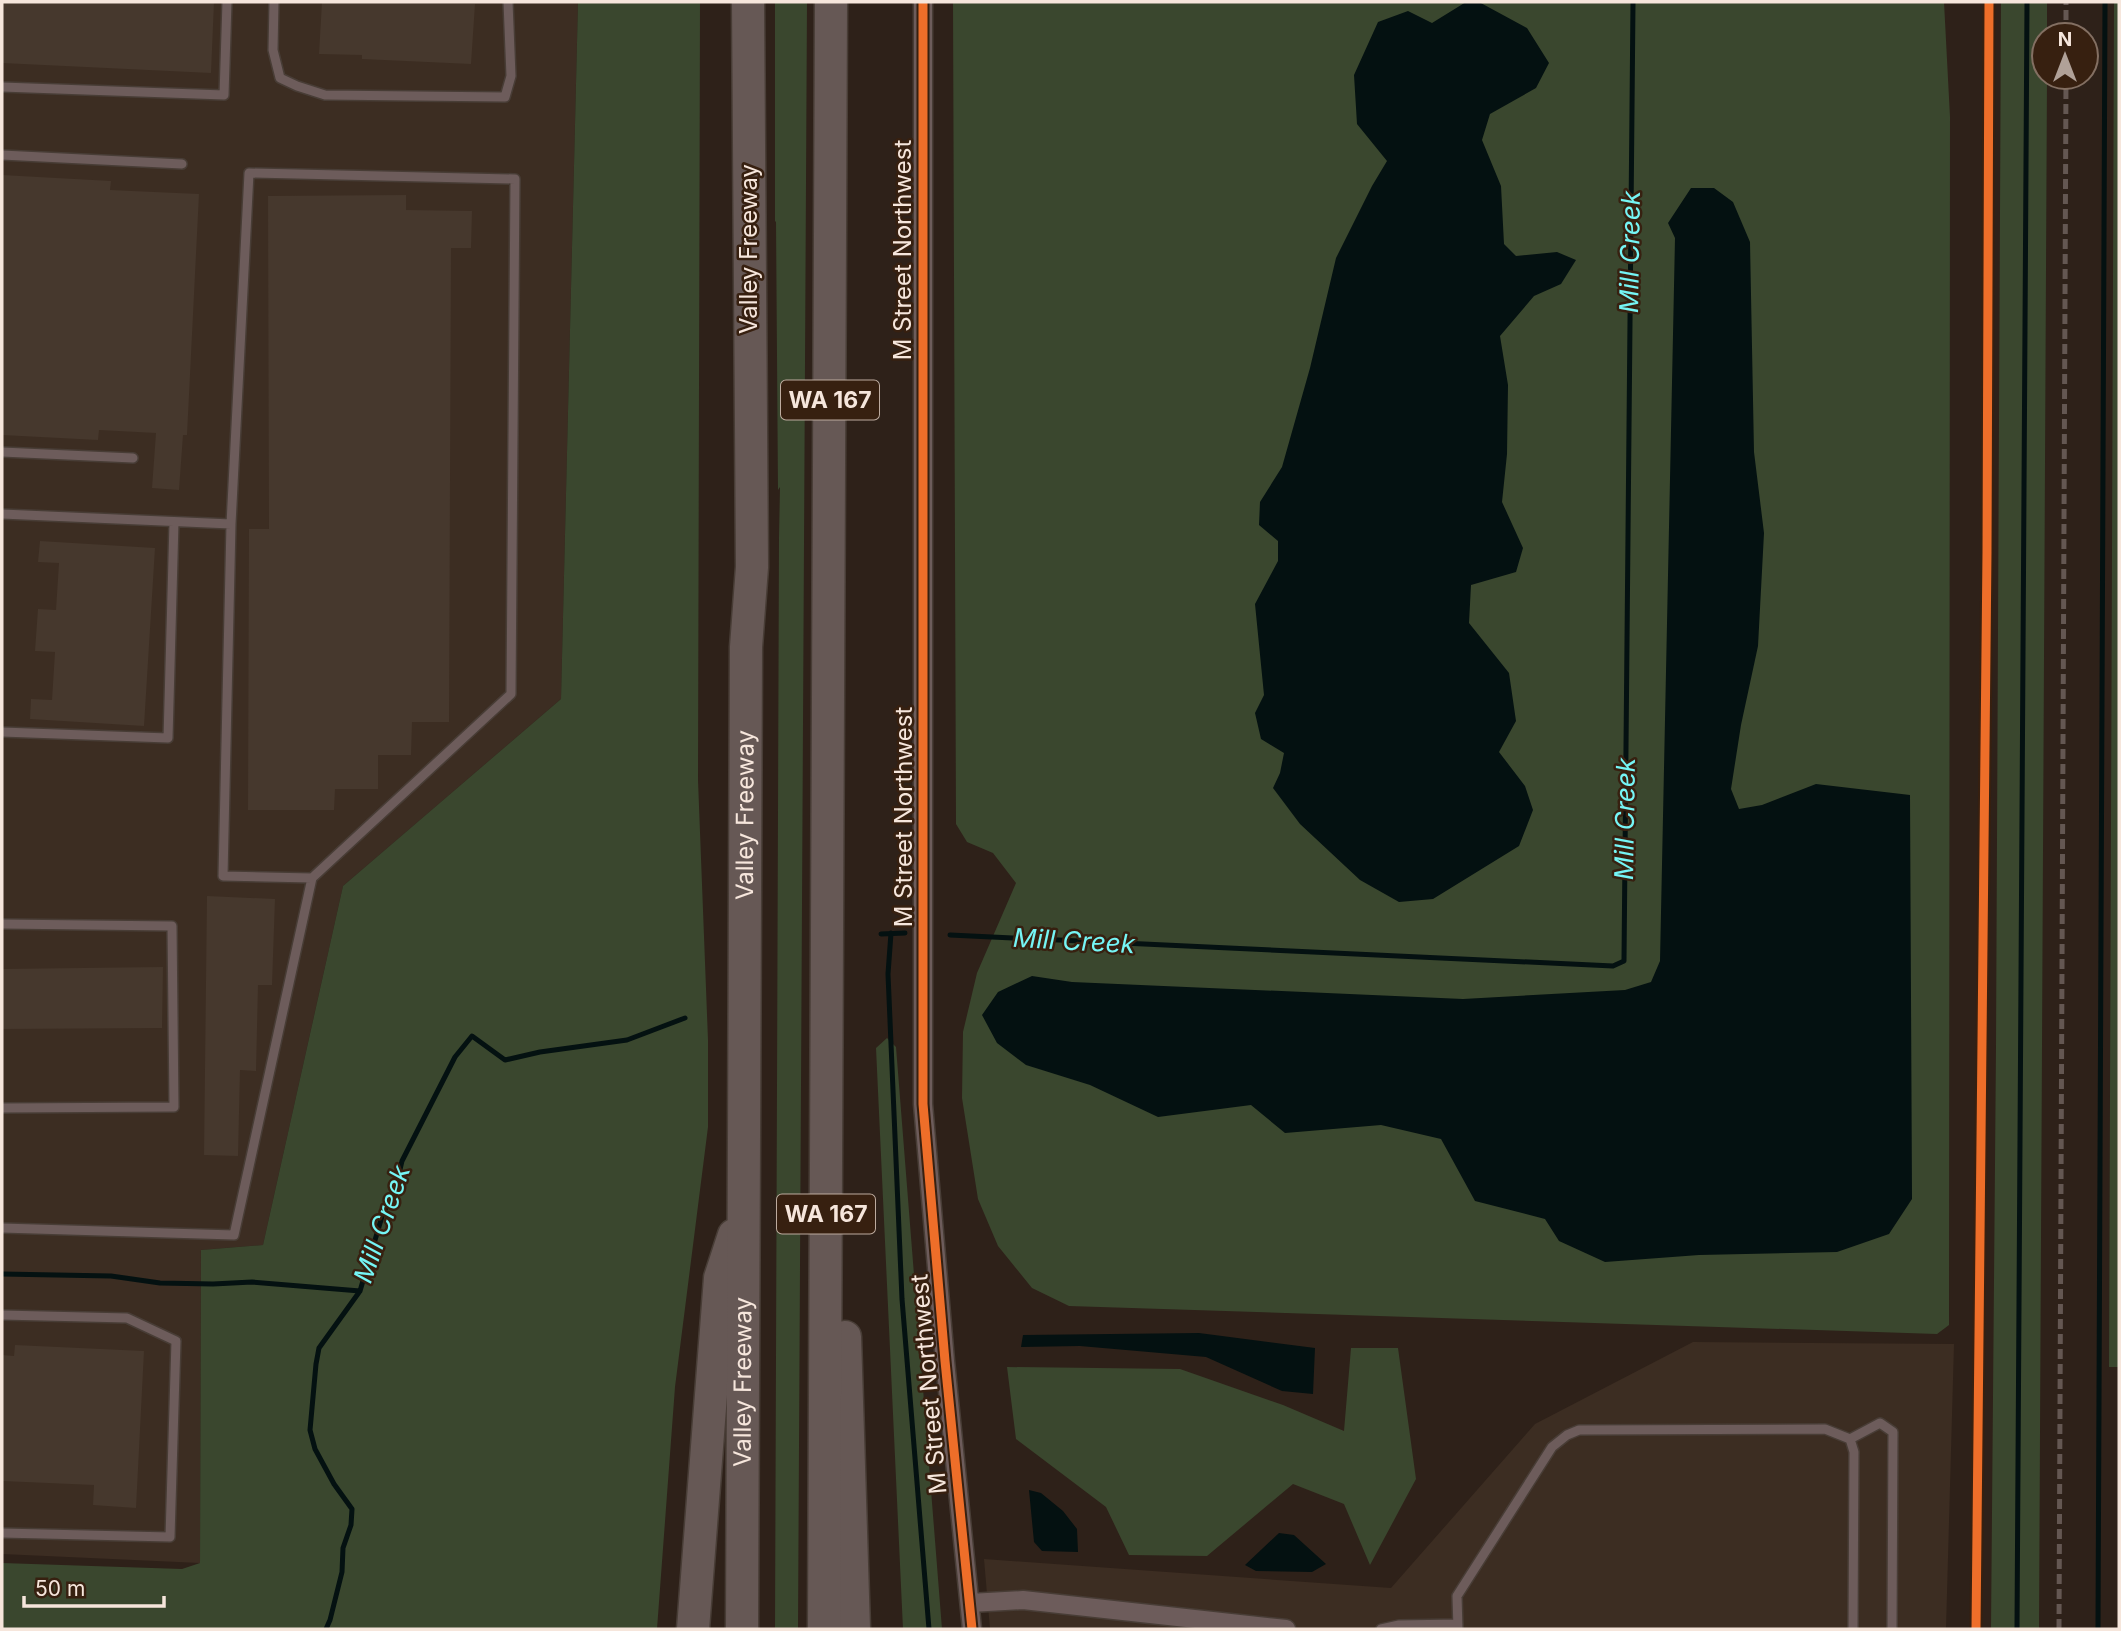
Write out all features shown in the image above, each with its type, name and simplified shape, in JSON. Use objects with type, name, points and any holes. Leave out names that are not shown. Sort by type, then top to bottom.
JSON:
[{"type":"highway","name":"Valley Freeway","points":[[742,1629],[746,661],[751,567],[748,2]]},
{"type":"highway","name":"WA 167","points":[[824,1629],[831,2]]},
{"type":"highway","points":[[828,799],[854,1629]]},
{"type":"highway","points":[[693,1629],[720,1278],[744,1203]]},
{"type":"street","name":"M Street Northwest","points":[[923,2],[923,1104],[972,1629]]},
{"type":"street","points":[[970,1603],[1023,1600],[1286,1629]]},
{"type":"lane","points":[[2,87],[224,95],[228,2]]},
{"type":"lane","points":[[274,2],[274,50],[280,78],[297,86],[325,94],[505,97],[511,76],[508,2]]},
{"type":"lane","points":[[2,155],[182,164]]},
{"type":"lane","points":[[2,1228],[234,1235],[312,878],[511,694],[515,179],[249,173],[231,524],[223,876],[312,878]]},
{"type":"lane","points":[[2,452],[133,458]]},
{"type":"lane","points":[[2,514],[231,524]]},
{"type":"lane","points":[[2,732],[168,738],[174,522]]},
{"type":"lane","points":[[2,925],[172,926],[174,1107],[2,1108]]},
{"type":"lane","points":[[2,1315],[127,1318],[176,1341],[170,1537],[2,1533]]},
{"type":"lane","points":[[1381,1629],[1399,1625],[1458,1627],[1457,1596],[1552,1447],[1567,1435],[1579,1430],[1825,1429],[1850,1439],[1880,1423],[1894,1432],[1892,1629]]},
{"type":"lane","points":[[1850,1439],[1854,1452],[1853,1629]]},
{"type":"shaded area","points":[[2,2],[578,2],[561,699],[343,886],[263,1245],[201,1250],[200,1563],[2,1554]]},
{"type":"shaded area","points":[[1466,2],[1479,2],[1527,28],[1549,63],[1536,88],[1490,114],[1482,140],[1501,186],[1504,244],[1516,256],[1557,252],[1576,260],[1561,284],[1534,296],[1500,336],[1508,385],[1507,454],[1502,502],[1523,548],[1516,572],[1471,585],[1469,623],[1509,673],[1516,721],[1499,752],[1525,786],[1533,810],[1519,846],[1433,899],[1399,902],[1360,880],[1300,824],[1273,788],[1280,773],[1284,753],[1261,739],[1255,713],[1264,695],[1255,604],[1278,561],[1278,541],[1259,525],[1260,502],[1282,467],[1310,368],[1336,258],[1387,161],[1357,124],[1354,75],[1378,22],[1408,11],[1432,23]]},
{"type":"shaded area","points":[[1691,188],[1714,188],[1733,202],[1750,242],[1754,452],[1764,533],[1758,646],[1731,789],[1739,809],[1762,805],[1816,784],[1910,795],[1912,1199],[1889,1234],[1837,1252],[1699,1255],[1605,1262],[1559,1241],[1545,1219],[1475,1201],[1441,1139],[1381,1125],[1285,1133],[1251,1105],[1158,1117],[1090,1085],[1026,1065],[997,1043],[982,1015],[998,992],[1032,976],[1072,982],[1463,999],[1625,990],[1651,982],[1660,961],[1675,238],[1668,223]]},
{"type":"shaded area","points":[[1199,1333],[1315,1348],[1313,1394],[1282,1391],[1206,1357],[1080,1346],[1021,1347],[1023,1335]]},
{"type":"shaded area","points":[[1693,1342],[1954,1344],[1946,1629],[990,1629],[984,1559],[1391,1588],[1535,1424]]},
{"type":"shaded area","points":[[1029,1490],[1041,1493],[1063,1511],[1077,1529],[1078,1552],[1042,1551],[1034,1542]]},
{"type":"shaded area","points":[[1279,1533],[1294,1535],[1326,1564],[1312,1572],[1256,1571],[1245,1565]]},
{"type":"green space","points":[[578,2],[700,2],[698,780],[708,1040],[708,1127],[675,1387],[657,1629],[2,1629],[2,1563],[182,1569],[200,1563],[201,1250],[263,1245],[343,886],[561,699]]},
{"type":"green space","points":[[775,2],[807,2],[798,1629],[775,1629],[780,487],[778,490]]},
{"type":"green space","points":[[953,2],[1944,2],[1950,117],[1949,1325],[1937,1334],[1069,1306],[1032,1288],[998,1246],[978,1199],[962,1098],[963,1032],[977,973],[1016,883],[993,853],[967,842],[956,824]]},
{"type":"green space","points":[[2001,2],[2047,2],[2047,21],[2030,21],[2030,91],[2047,91],[2039,1629],[1991,1629]]},
{"type":"green space","points":[[2114,2],[2119,2],[2119,1367],[2109,1367]]},
{"type":"green space","points":[[887,1038],[896,1047],[942,1629],[903,1629],[876,1048]]},
{"type":"green space","points":[[1351,1348],[1398,1348],[1416,1479],[1370,1565],[1344,1504],[1293,1484],[1207,1556],[1129,1555],[1106,1507],[1016,1439],[1007,1367],[1180,1369],[1283,1405],[1344,1431]]},
{"type":"building","points":[[2,2],[214,2],[211,73],[2,63]]},
{"type":"building","points":[[322,2],[475,4],[471,64],[362,59],[362,55],[319,54]]},
{"type":"building","points":[[2,175],[111,181],[110,190],[199,194],[187,435],[183,435],[179,490],[152,488],[156,433],[99,430],[98,440],[2,435]]},
{"type":"building","points":[[406,195],[406,210],[472,211],[471,248],[451,248],[449,722],[412,722],[411,755],[378,755],[378,789],[335,789],[334,810],[248,810],[249,529],[269,529],[268,196]]},
{"type":"building","points":[[40,541],[155,548],[144,726],[30,719],[31,699],[52,700],[55,652],[35,651],[38,609],[56,610],[59,563],[38,562]]},
{"type":"building","points":[[207,896],[275,899],[272,985],[258,985],[256,1071],[240,1070],[238,1156],[204,1155]]},
{"type":"building","points":[[163,967],[162,1028],[2,1029],[2,969]]},
{"type":"building","points":[[15,1345],[144,1351],[136,1508],[93,1505],[94,1485],[2,1481],[2,1355],[14,1356]]},
{"type":"waterway","name":"Mill Creek","points":[[950,935],[1613,966],[1624,961],[1633,2]]},
{"type":"waterway","points":[[2017,1629],[2027,2]]},
{"type":"waterway","points":[[2098,1629],[2105,2]]},
{"type":"waterway","points":[[891,933],[888,974],[902,1299],[929,1629]]},
{"type":"waterway","name":"Mill Creek","points":[[881,934],[905,933]]},
{"type":"waterway","name":"Mill Creek","points":[[326,1629],[342,1572],[343,1548],[351,1525],[352,1509],[334,1484],[315,1449],[310,1430],[319,1348],[360,1291],[383,1213],[395,1191],[402,1161],[455,1057],[472,1036],[505,1060],[540,1052],[627,1040],[685,1018]]},
{"type":"waterway","points":[[2,1274],[111,1276],[160,1283],[252,1282],[360,1291]]},
{"type":"railway","points":[[2066,2],[2066,21]]},
{"type":"railway","points":[[2059,1629],[2066,91]]},
{"type":"cycle path","points":[[923,2],[923,1104],[972,1629]]},
{"type":"cycle path","points":[[1976,1629],[1987,552],[1989,2]]}]
